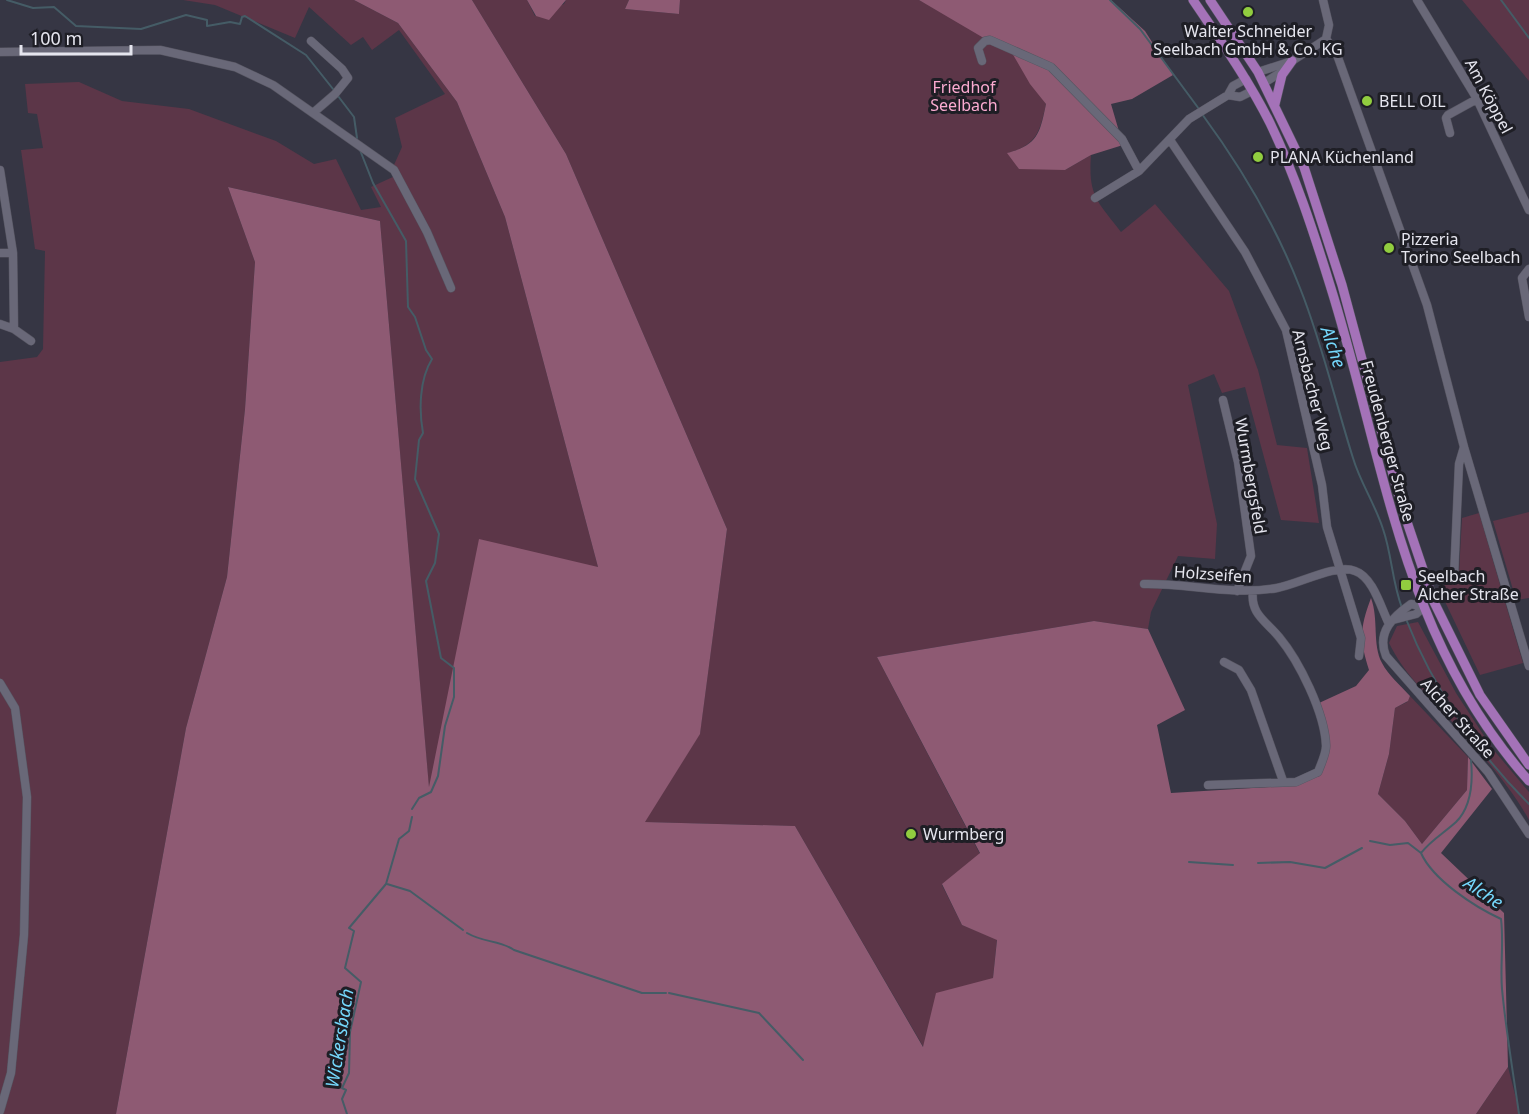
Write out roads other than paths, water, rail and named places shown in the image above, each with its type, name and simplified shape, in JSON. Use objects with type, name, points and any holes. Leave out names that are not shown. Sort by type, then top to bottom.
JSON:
[{"type":"main road","name":"Freudenberger Straße","points":[[1193,0],[1246,79],[1286,159],[1319,249],[1414,586],[1461,686],[1496,742],[1529,781]]},
{"type":"main road","name":"Freudenberger Straße","points":[[1210,0],[1264,82],[1304,166],[1330,247],[1401,504],[1434,602],[1480,695],[1529,765]]},
{"type":"main road","points":[[1275,104],[1277,87],[1292,62]]},
{"type":"main road","points":[[1246,79],[1258,72]]},
{"type":"main road","points":[[1252,91],[1264,82]]},
{"type":"main road","points":[[1424,607],[1434,602]]},
{"type":"street","points":[[1258,72],[1292,62],[1326,39],[1329,25],[1323,0]]},
{"type":"street","name":"Am Köppel","points":[[1417,0],[1477,99],[1529,210]]},
{"type":"street","points":[[1326,39],[1336,52],[1427,305],[1464,447],[1529,666]]},
{"type":"street","points":[[311,40],[342,69],[348,78],[335,94],[313,113]]},
{"type":"street","points":[[982,61],[978,48],[985,41],[990,40],[1051,67],[1122,139],[1139,171]]},
{"type":"street","points":[[0,52],[160,50],[195,56],[235,67],[273,85],[394,170],[426,232],[451,288]]},
{"type":"street","points":[[1264,82],[1286,69]]},
{"type":"street","points":[[1095,198],[1139,171],[1200,111],[1228,95],[1233,86],[1246,79]]},
{"type":"street","points":[[1228,95],[1240,97],[1252,91]]},
{"type":"street","points":[[1450,133],[1446,118],[1448,115],[1477,99]]},
{"type":"street","name":"Arnsbacher Weg","points":[[1170,140],[1245,252],[1286,330],[1322,485],[1327,527],[1361,638],[1359,656]]},
{"type":"street","points":[[0,170],[13,254],[14,329]]},
{"type":"street","points":[[0,253],[13,254]]},
{"type":"street","points":[[1529,269],[1522,278],[1529,317]]},
{"type":"street","points":[[0,324],[14,329],[32,341]]},
{"type":"street","name":"Wurmbergsfeld","points":[[1223,400],[1239,462],[1251,556],[1237,591]]},
{"type":"street","points":[[1454,577],[1460,464],[1464,447]]},
{"type":"street","points":[[1341,567],[1354,570],[1365,577],[1394,620]]},
{"type":"street","name":"Holzseifen","points":[[1144,584],[1253,591],[1298,584],[1341,567]]},
{"type":"street","points":[[1208,785],[1296,782],[1318,772],[1326,746],[1319,714],[1301,671],[1279,637],[1258,615],[1251,603],[1253,591]]},
{"type":"street","points":[[1418,604],[1424,607],[1412,615],[1394,620],[1408,607],[1418,604]]},
{"type":"street","name":"Alcher Straße","points":[[1394,620],[1383,635],[1383,649],[1391,664],[1479,760],[1507,797],[1529,834]]},
{"type":"street","points":[[1224,662],[1239,670],[1251,690],[1283,782]]},
{"type":"street","points":[[0,683],[15,708],[27,796],[24,935],[11,1073],[0,1110]]},
{"type":"waterway","name":"Wickersbach","points":[[7,0],[33,8],[54,7],[76,26],[141,29],[186,15],[207,20],[207,26],[230,22],[240,24],[242,17],[245,16],[306,55],[333,89]]},
{"type":"waterway","name":"Alche","points":[[1110,0],[1140,29],[1199,109]]},
{"type":"waterway","points":[[1501,0],[1529,38]]},
{"type":"waterway","name":"Wickersbach","points":[[338,96],[354,117],[357,138]]},
{"type":"waterway","name":"Alche","points":[[1202,114],[1257,198],[1300,288],[1322,351],[1356,467],[1383,529],[1402,608]]},
{"type":"waterway","name":"Wickersbach","points":[[360,150],[373,183],[406,241],[408,307],[415,317],[426,350],[432,359],[422,386],[423,433],[419,440],[415,479],[439,534],[435,563],[426,581],[441,658],[454,668],[454,697],[445,726],[438,776],[431,792],[419,798],[412,809]]},
{"type":"waterway","name":"Alche","points":[[1406,619],[1429,670],[1458,718],[1492,763],[1529,804]]},
{"type":"waterway","name":"Alche","points":[[1471,760],[1471,785],[1465,809],[1456,822],[1421,853],[1445,883],[1467,900],[1501,919],[1502,989],[1519,1114]]},
{"type":"waterway","name":"Wickersbach","points":[[347,1114],[342,1099],[346,1090],[342,1088],[349,1073],[350,1032],[361,982],[345,968],[354,931],[349,928],[386,884],[399,839],[409,831],[412,817]]},
{"type":"waterway","points":[[1370,841],[1390,845],[1408,843],[1421,853]]},
{"type":"waterway","points":[[1258,863],[1290,862],[1325,868],[1362,848]]},
{"type":"waterway","points":[[1189,862],[1233,865]]},
{"type":"waterway","points":[[387,884],[410,891],[463,930]]},
{"type":"waterway","points":[[467,933],[642,993],[666,993]]},
{"type":"waterway","points":[[669,993],[759,1013],[803,1060]]},
{"type":"place","name":"Walter Schneider Seelbach GmbH & Co. KG","points":[[1248,12]]},
{"type":"place","name":"BELL OIL","points":[[1367,101]]},
{"type":"place","name":"PLANA Küchenland","points":[[1258,157]]},
{"type":"place","name":"Pizzeria Torino Seelbach","points":[[1389,248]]},
{"type":"place","name":"Seelbach Alcher Straße","points":[[1406,585]]},
{"type":"place","name":"Wurmberg","points":[[911,834]]},
{"type":"park label","name":"Friedhof Seelbach","points":[[964,96]]}]
